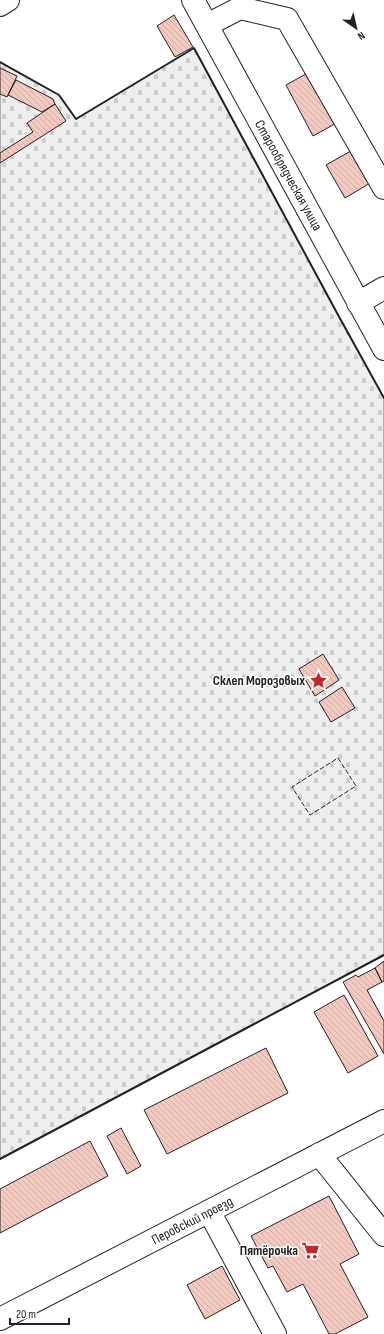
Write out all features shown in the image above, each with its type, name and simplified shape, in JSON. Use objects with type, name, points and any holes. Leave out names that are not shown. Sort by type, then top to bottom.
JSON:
[{"type":"street","points":[[0,5],[8,0]]},
{"type":"street","name":"Старообрядческая улица","points":[[193,0],[384,350]]},
{"type":"street","points":[[207,25],[240,8],[287,19],[384,188]]},
{"type":"street","points":[[358,303],[384,288]]},
{"type":"street","name":"Перовский проезд","points":[[0,1319],[384,1121]]},
{"type":"street","points":[[319,1154],[384,1235]]},
{"type":"street","points":[[209,1211],[275,1334]]},
{"type":"green space","points":[[194,48],[384,398],[384,955],[0,1159],[0,62],[59,95],[76,119]]},
{"type":"building","points":[[174,15],[193,47],[175,57],[157,26]]},
{"type":"building","points":[[0,68],[17,76],[7,97],[0,94]]},
{"type":"building","points":[[313,70],[340,121],[313,136],[286,85]]},
{"type":"building","points":[[16,80],[53,99],[55,104],[42,112],[8,95]]},
{"type":"building","points":[[55,104],[66,121],[0,163],[0,153],[33,132],[27,123]]},
{"type":"building","points":[[358,147],[377,179],[345,198],[326,165]]},
{"type":"building","points":[[323,654],[339,680],[315,696],[299,669]]},
{"type":"building","points":[[342,687],[355,708],[331,722],[319,702]]},
{"type":"building","points":[[384,961],[384,981],[382,982],[375,968]]},
{"type":"building","points":[[375,968],[382,982],[367,990],[384,1021],[384,1054],[343,982],[356,975],[358,977]]},
{"type":"building","points":[[344,995],[378,1056],[348,1073],[314,1012]]},
{"type":"building","points":[[266,1048],[288,1093],[167,1154],[144,1110]]},
{"type":"building","points":[[121,1128],[141,1166],[127,1174],[107,1136]]},
{"type":"building","points":[[90,1141],[108,1176],[0,1233],[0,1189]]},
{"type":"building","points":[[329,1196],[359,1254],[340,1264],[368,1317],[335,1334],[329,1334],[303,1284],[287,1292],[273,1266],[268,1268],[251,1236]]},
{"type":"building","points":[[222,1266],[240,1300],[205,1319],[187,1285]]},
{"type":"fence","points":[[338,758],[356,786],[310,815],[292,787],[338,758]]},
{"type":"wall","points":[[0,62],[59,95],[76,119],[194,48],[384,398]]},
{"type":"wall","points":[[0,1159],[384,955]]},
{"type":"place","name":"Склеп Морозовых","points":[[318,680]]},
{"type":"place","name":"Пятёрочка","points":[[311,1250]]}]
